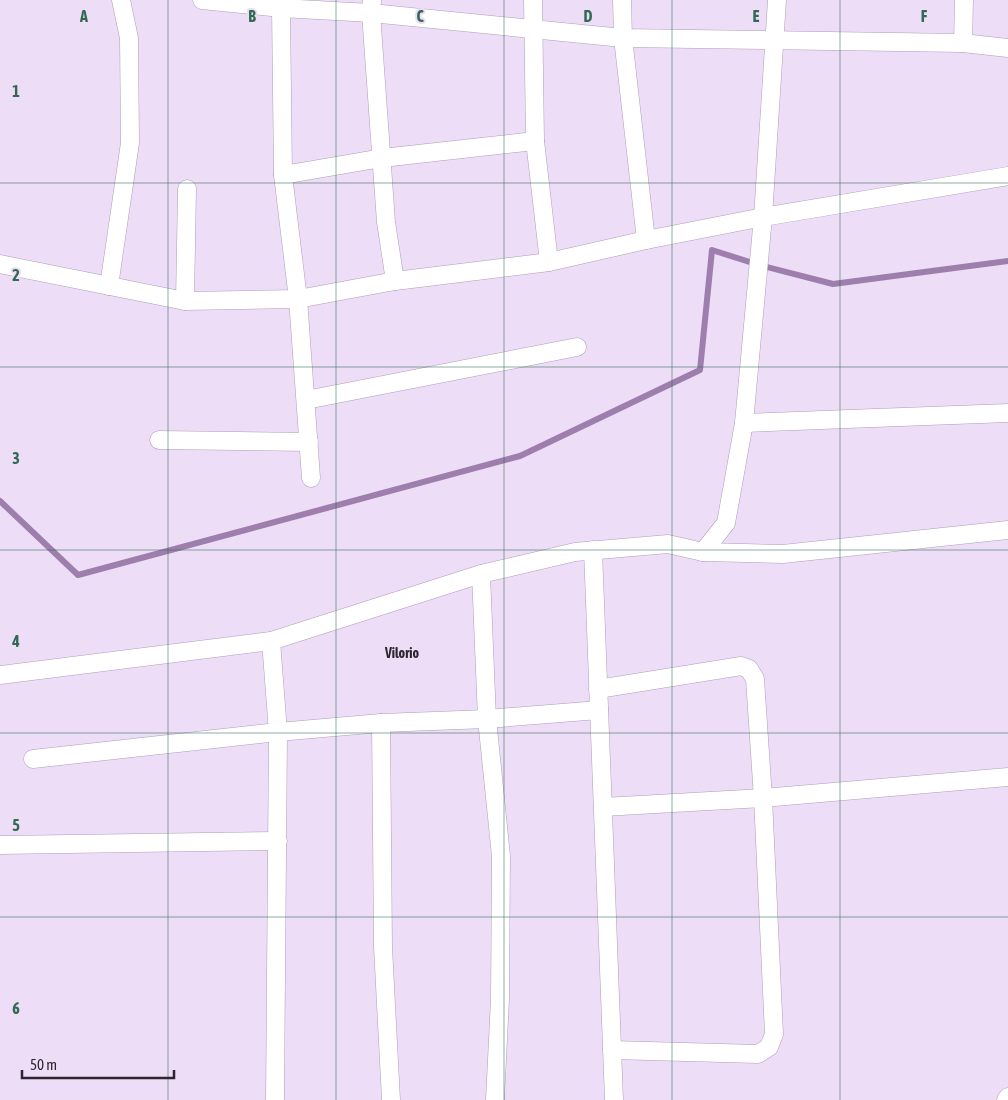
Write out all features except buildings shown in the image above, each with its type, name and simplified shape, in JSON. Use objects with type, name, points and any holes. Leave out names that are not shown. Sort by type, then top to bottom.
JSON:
[{"type":"street","points":[[109,286],[130,142],[128,38],[121,0]]},
{"type":"street","points":[[210,0],[280,8],[371,6],[533,29],[623,38],[963,43],[1008,48]]},
{"type":"street","points":[[533,0],[535,141],[549,262]]},
{"type":"street","points":[[622,0],[623,38],[646,240]]},
{"type":"street","points":[[703,552],[726,523],[744,423],[763,217],[776,0]]},
{"type":"street","points":[[963,43],[964,0]]},
{"type":"street","points":[[371,6],[386,222],[395,281]]},
{"type":"street","points":[[280,8],[283,175],[298,299],[311,478]]},
{"type":"street","points":[[283,175],[382,158],[535,141]]},
{"type":"street","points":[[0,264],[185,301],[298,299],[395,281],[549,262],[646,240],[763,217],[1008,176]]},
{"type":"street","points":[[185,301],[187,189]]},
{"type":"street","points":[[306,400],[577,347]]},
{"type":"street","points":[[744,423],[1008,414]]},
{"type":"street","points":[[159,440],[309,442]]},
{"type":"street","points":[[0,674],[271,641],[481,574],[575,552],[668,544],[703,552],[783,554],[1008,530]]},
{"type":"street","points":[[593,550],[614,1100]]},
{"type":"street","points":[[481,574],[487,719],[501,856],[500,999],[495,1100]]},
{"type":"street","points":[[271,641],[278,732],[275,1100]]},
{"type":"street","points":[[598,689],[741,666],[749,669],[754,679],[763,798],[774,1034],[769,1047],[758,1054],[612,1050]]},
{"type":"street","points":[[33,759],[278,732],[381,723],[487,719],[599,710]]},
{"type":"street","points":[[381,723],[383,948],[391,1100]]},
{"type":"street","points":[[603,807],[763,798],[1008,777]]},
{"type":"street","points":[[0,845],[278,840]]},
{"type":"street","points":[[1006,1100],[1008,1096]]},
{"type":"waterway","points":[[0,501],[78,575],[520,456],[700,370],[712,250],[759,265],[833,284],[1008,261]]},
{"type":"district","name":"Vilorio","points":[[402,653]]}]
